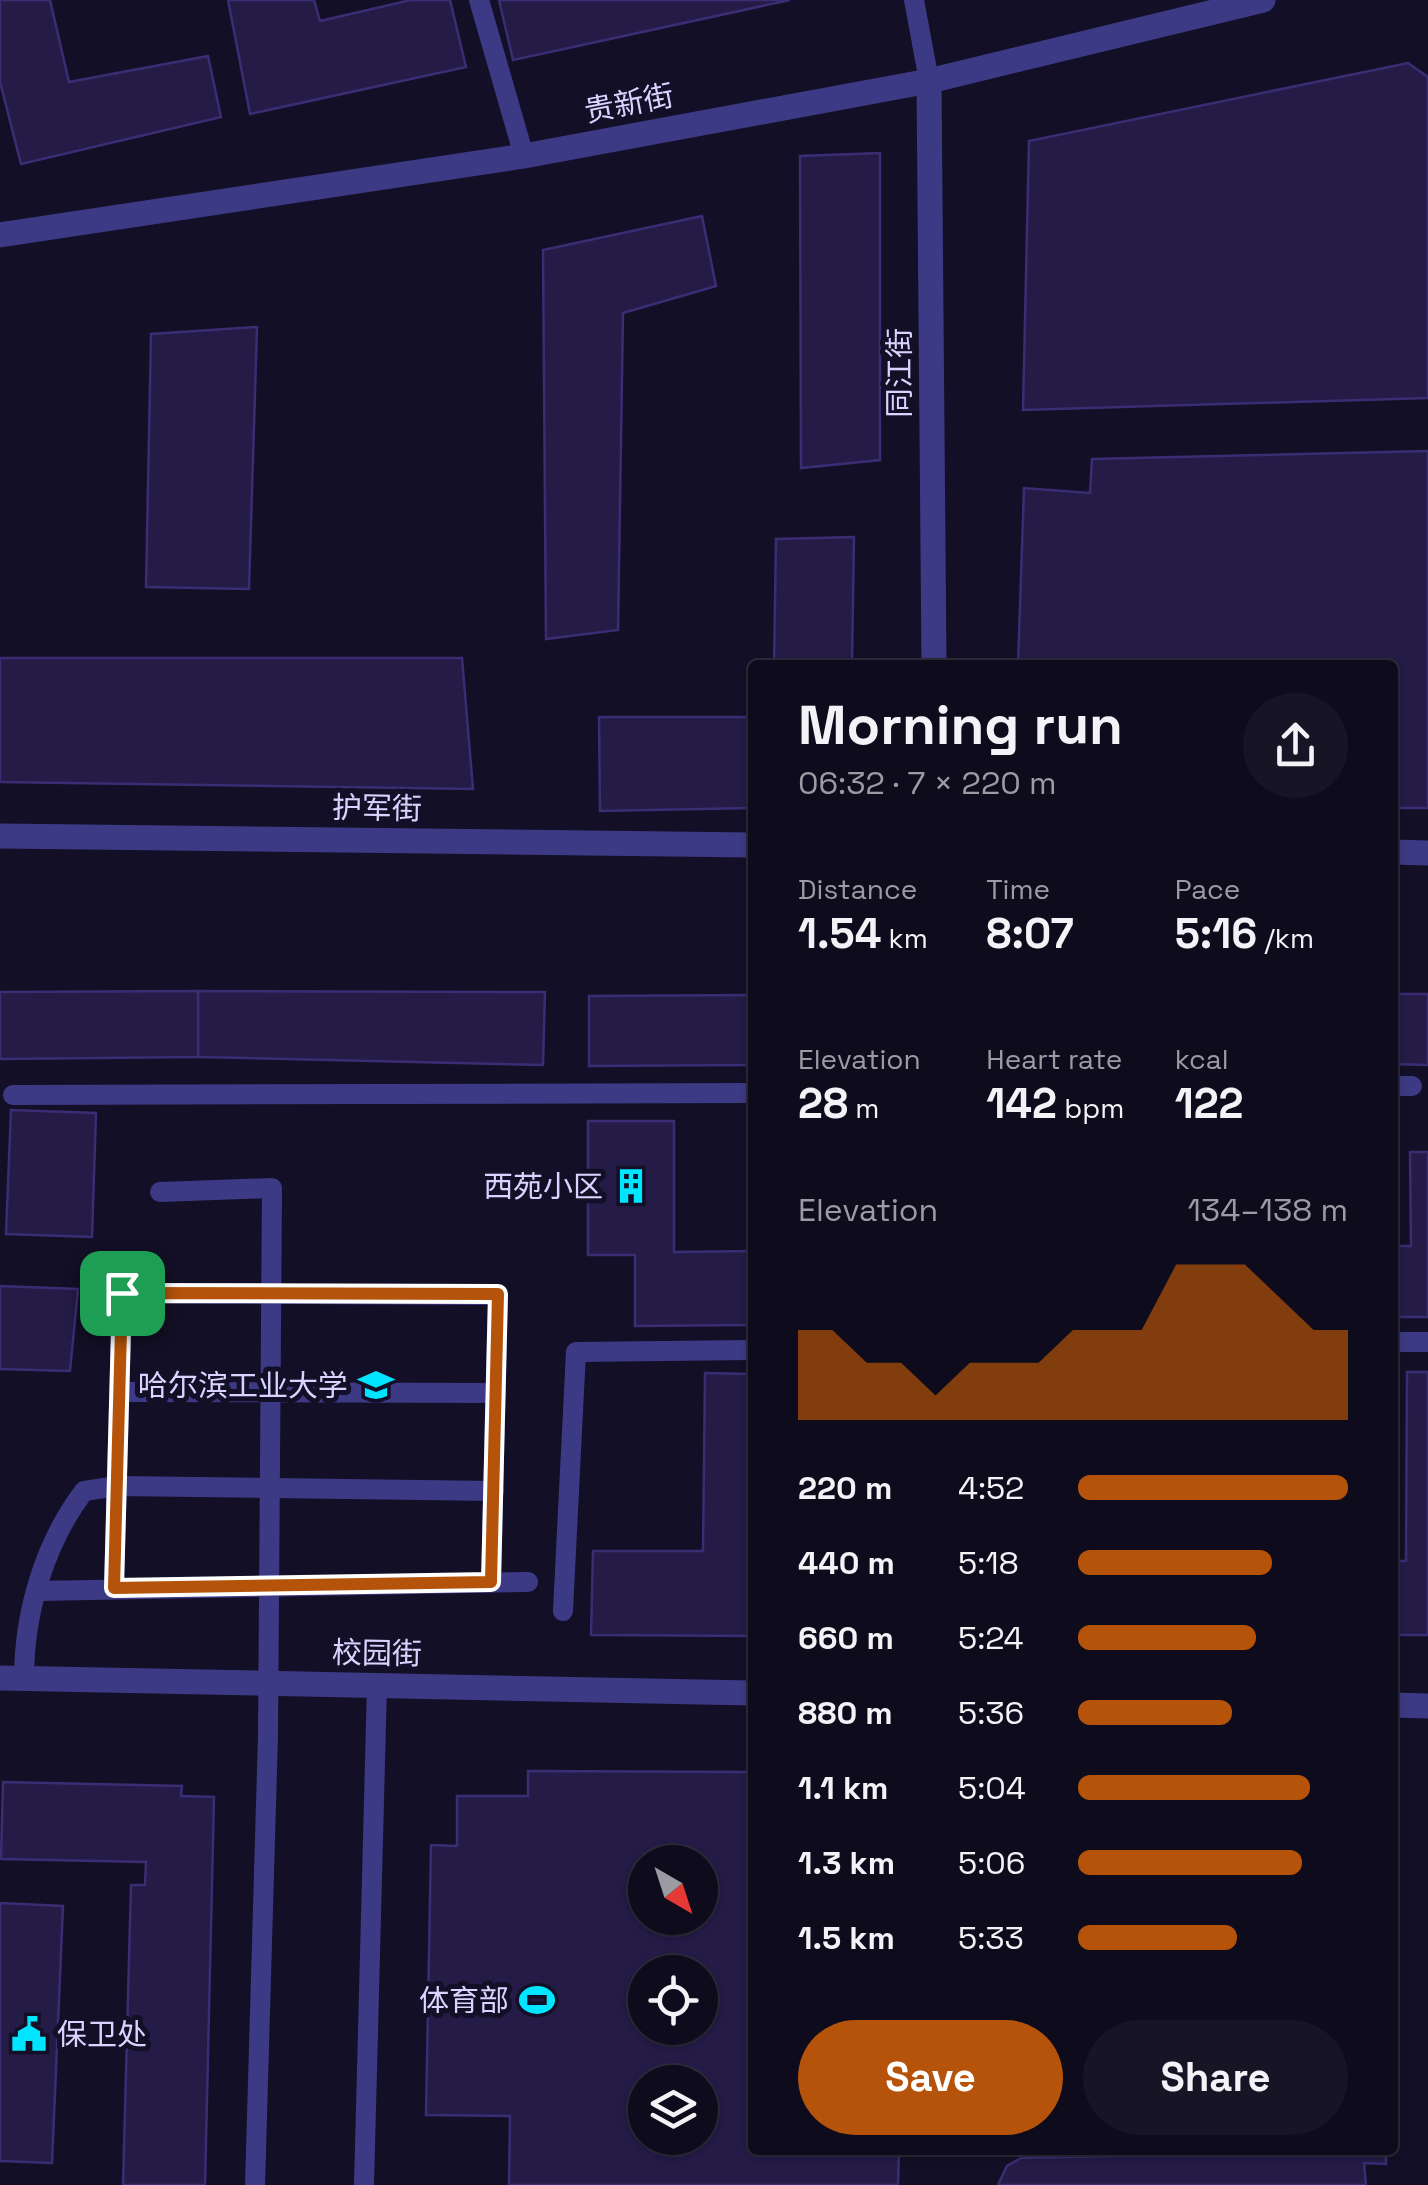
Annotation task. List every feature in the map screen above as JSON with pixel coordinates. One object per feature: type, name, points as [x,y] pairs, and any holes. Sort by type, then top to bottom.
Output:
[{"type":"street","name":"贵新街","points":[[0,236],[524,156],[929,80],[1262,0]]},
{"type":"street","name":"同江街","points":[[929,80],[934,660]]},
{"type":"street","name":"护军街","points":[[0,836],[748,845]]},
{"type":"street","points":[[1398,852],[1428,853]]},
{"type":"street","name":"校园街","points":[[12,1679],[748,1692]]},
{"type":"street","points":[[1398,1705],[1428,1706]]},
{"type":"lane","points":[[479,0],[524,156]]},
{"type":"lane","points":[[914,0],[929,80]]},
{"type":"lane","points":[[13,1096],[748,1093]]},
{"type":"lane","points":[[160,1192],[272,1188],[268,1684],[255,2185]]},
{"type":"lane","points":[[114,1588],[122,1293],[498,1294],[491,1582]]},
{"type":"lane","points":[[1398,1342],[1428,1342]]},
{"type":"lane","points":[[563,1611],[576,1352],[748,1350]]},
{"type":"lane","points":[[120,1392],[496,1392]]},
{"type":"lane","points":[[12,1679],[24,1648],[48,1552],[84,1491],[117,1486],[494,1491]]},
{"type":"lane","points":[[37,1591],[528,1582]]},
{"type":"lane","points":[[364,2185],[377,1685]]},
{"type":"building","points":[[0,0],[50,0],[69,82],[208,56],[221,117],[21,164],[0,82]]},
{"type":"building","points":[[228,0],[314,0],[320,21],[411,0],[450,0],[466,67],[250,114]]},
{"type":"building","points":[[499,0],[790,0],[513,60]]},
{"type":"building","points":[[1408,63],[1428,77],[1428,398],[1023,410],[1029,141]]},
{"type":"building","points":[[880,153],[880,460],[801,468],[800,156]]},
{"type":"building","points":[[702,216],[716,286],[623,313],[618,630],[546,639],[543,250]]},
{"type":"building","points":[[257,327],[249,589],[146,587],[151,334]]},
{"type":"building","points":[[1428,451],[1428,808],[1398,808],[1398,660],[1018,660],[1024,488],[1090,493],[1092,459]]},
{"type":"building","points":[[854,537],[852,660],[774,660],[776,539]]},
{"type":"building","points":[[0,658],[462,658],[473,789],[0,782]]},
{"type":"building","points":[[599,717],[748,717],[748,808],[600,811]]},
{"type":"building","points":[[198,991],[545,992],[543,1065],[198,1057]]},
{"type":"building","points":[[198,991],[198,1057],[0,1059],[0,992]]},
{"type":"building","points":[[1398,994],[1428,994],[1428,1065],[1398,1064]]},
{"type":"building","points":[[748,995],[748,1065],[589,1066],[589,996]]},
{"type":"building","points":[[11,1110],[96,1113],[92,1237],[6,1234]]},
{"type":"building","name":"西苑小区","points":[[588,1121],[674,1121],[674,1252],[748,1251],[748,1325],[635,1326],[635,1255],[588,1255]]},
{"type":"building","points":[[1410,1152],[1428,1152],[1428,1317],[1398,1317],[1398,1246],[1411,1246]]},
{"type":"building","points":[[0,1286],[78,1289],[70,1371],[0,1369]]},
{"type":"building","points":[[1407,1372],[1428,1372],[1428,1635],[1398,1635],[1398,1561],[1406,1561]]},
{"type":"building","points":[[705,1373],[748,1374],[748,1636],[591,1635],[593,1551],[703,1551]]},
{"type":"building","name":"体育部","points":[[528,1771],[748,1772],[748,2155],[899,2155],[898,2185],[509,2185],[510,2116],[426,2115],[431,1845],[457,1846],[457,1796],[528,1796]]},
{"type":"building","points":[[3,1782],[182,1786],[181,1796],[214,1797],[205,2185],[123,2185],[131,1885],[145,1885],[146,1862],[1,1859]]},
{"type":"building","name":"保卫处","points":[[0,1903],[63,1906],[52,2163],[0,2161]]},
{"type":"building","points":[[1386,2155],[1386,2164],[1364,2163],[1366,2185],[998,2185],[1007,2166],[1021,2158]]},
{"type":"place","name":"西苑小区","points":[[631,1186]]},
{"type":"place","name":"哈尔滨工业大学","points":[[376,1385]]},
{"type":"place","name":"体育部","points":[[537,2000]]},
{"type":"place","name":"保卫处","points":[[29,2034]]},
{"type":"route","points":[[122,1293],[498,1294],[491,1582],[114,1588],[122,1293]]}]
